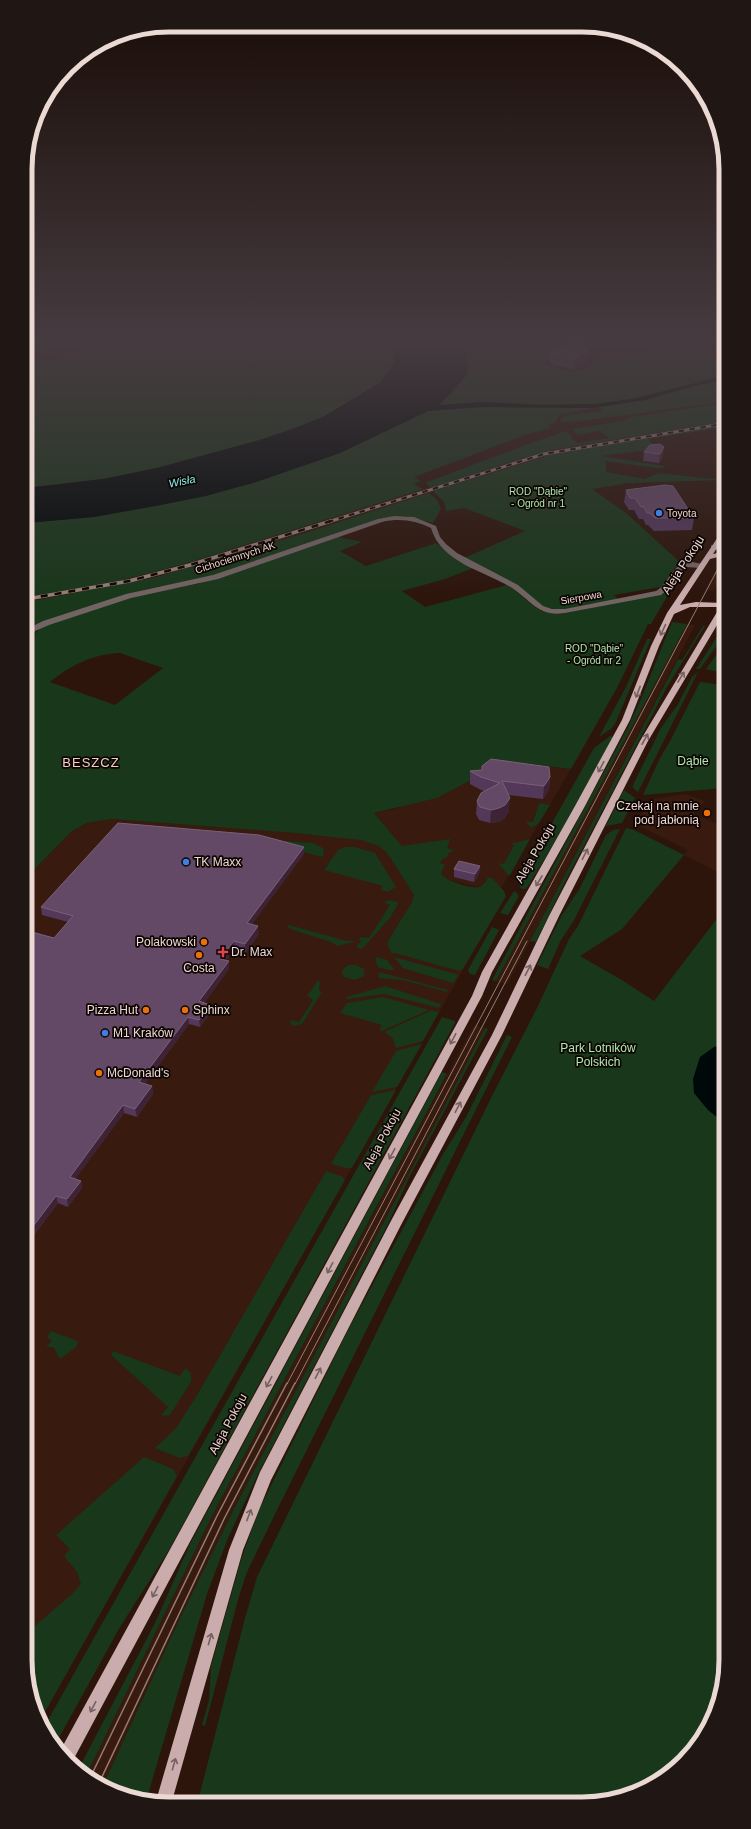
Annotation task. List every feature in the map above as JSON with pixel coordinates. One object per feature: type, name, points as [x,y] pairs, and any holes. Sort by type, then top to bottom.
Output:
[{"type":"main road","name":"Aleja Pokoju","points":[[69,1753],[377,1183],[477,996],[487,972],[580,806],[626,720],[655,646],[671,613],[719,540]]},
{"type":"main road","points":[[707,557],[719,555]]},
{"type":"main road","points":[[686,590],[690,599],[696,604]]},
{"type":"main road","points":[[671,613],[680,607],[696,604],[719,609]]},
{"type":"main road","points":[[165,1797],[236,1550],[265,1477],[392,1230],[496,1035],[554,916],[644,741],[719,615]]},
{"type":"street","name":"Cichociemnych AK","points":[[32,630],[52,621],[134,594],[215,577],[384,519],[410,518],[421,520],[434,527]]},
{"type":"street","name":"Sierpowa","points":[[434,527],[434,534],[448,549],[467,562],[512,586],[540,607],[550,611],[565,611],[661,592],[682,566],[687,564],[701,566]]},
{"type":"street","points":[[714,547],[719,548]]},
{"type":"shaded area","points":[[689,427],[708,427],[543,456],[544,457],[194,567],[121,585],[32,601],[32,596],[119,581],[191,562],[523,458],[562,448]]},
{"type":"shaded area","points":[[719,564],[719,580],[714,591],[706,590]]},
{"type":"shaded area","points":[[687,624],[695,625],[507,984],[496,981]]},
{"type":"shaded area","points":[[497,760],[571,769],[501,888],[491,878],[488,878],[483,885],[477,887],[445,879],[441,875],[440,863],[453,850],[447,848],[402,846],[374,813],[395,809],[473,779]]},
{"type":"shaded area","points":[[685,794],[705,801],[693,814],[719,824],[719,873],[684,855],[688,850],[637,825],[646,805],[652,799]]},
{"type":"shaded area","name":"M1 Kraków","points":[[112,819],[356,837],[391,850],[414,896],[412,905],[393,950],[463,970],[43,1715],[33,1678],[32,1660],[32,872],[72,831],[87,823]]},
{"type":"shaded area","points":[[474,1025],[485,1028],[234,1509],[180,1618],[105,1781],[89,1771],[213,1514]]},
{"type":"green space","points":[[32,427],[297,427],[263,439],[157,468],[103,479],[32,487]]},
{"type":"green space","points":[[394,427],[550,428],[525,435],[414,477],[421,481],[414,484],[423,489],[191,562],[119,581],[32,596],[32,522],[94,517],[253,483],[340,453]]},
{"type":"green space","points":[[583,427],[689,427],[562,448],[523,458],[432,488],[425,483],[563,432],[567,432],[573,437],[571,438],[578,443],[609,438],[600,431],[578,435],[572,429]]},
{"type":"green space","name":"ROD \"Dąbie\" - Ogród nr 1","points":[[708,427],[719,427],[719,432],[715,429],[648,439],[656,449],[601,456],[665,466],[662,468],[657,468],[606,461],[606,472],[645,479],[658,473],[719,480],[628,483],[592,489],[626,513],[681,563],[678,563],[664,584],[660,587],[614,595],[618,599],[571,609],[552,609],[544,607],[464,558],[525,531],[464,508],[446,511],[444,502],[433,491],[544,457],[542,456]]},
{"type":"green space","points":[[429,493],[437,500],[441,509],[433,523],[407,516],[382,518],[214,576],[147,589],[112,599],[32,628],[32,601],[156,577],[308,532]]},
{"type":"green space","name":"ROD \"Dąbie\" - Ogród nr 2","points":[[338,537],[362,542],[340,551],[366,566],[436,543],[473,568],[445,579],[402,591],[425,607],[507,585],[542,611],[561,614],[662,594],[668,589],[685,566],[651,624],[648,624],[617,688],[571,769],[497,760],[473,779],[437,798],[374,813],[402,846],[450,839],[447,848],[453,850],[440,863],[445,865],[441,873],[447,879],[458,884],[479,887],[488,877],[492,878],[504,891],[506,896],[463,969],[459,971],[395,953],[392,954],[388,947],[388,941],[412,902],[414,895],[388,854],[379,846],[361,840],[295,833],[112,819],[87,823],[72,831],[32,872],[32,640],[35,633],[43,626],[139,595],[197,584]],"holes":[[[120,653],[163,668],[115,705],[50,682],[65,671],[82,662],[91,658],[110,654]]]},
{"type":"green space","points":[[672,622],[687,624],[496,981],[492,980],[628,727]]},
{"type":"green space","points":[[703,626],[705,626],[667,687],[562,888],[536,942],[530,941],[678,659],[682,660]]},
{"type":"green space","points":[[719,634],[719,643],[700,669],[696,669]]},
{"type":"green space","points":[[647,639],[651,639],[615,724],[611,729],[599,737],[626,687]]},
{"type":"green space","points":[[719,651],[719,672],[706,669]]},
{"type":"green space","points":[[698,672],[638,792],[633,788],[633,785],[661,728],[678,704],[692,677]]},
{"type":"green space","name":"Dąbie","points":[[700,682],[719,684],[719,788],[643,795],[660,758]]},
{"type":"green space","points":[[610,736],[613,737],[582,795],[526,889],[522,889],[519,882],[594,748]]},
{"type":"green space","points":[[624,790],[635,798],[622,823],[606,826]]},
{"type":"green space","points":[[539,803],[550,805],[539,823],[531,828],[526,822],[533,822]]},
{"type":"green space","name":"Park Lotników Polskich","points":[[626,828],[634,830],[684,855],[622,929],[580,956],[654,1001],[719,914],[719,1669],[709,1712],[691,1743],[679,1757],[658,1774],[634,1787],[600,1796],[199,1797],[257,1577],[491,1098],[538,1006],[569,939],[578,926]]},
{"type":"green space","points":[[620,829],[573,922],[561,940],[548,969],[537,965],[562,915],[580,888],[606,835],[613,830]]},
{"type":"green space","points":[[215,836],[313,843],[323,848],[324,854],[322,857],[260,841]]},
{"type":"green space","points":[[530,839],[510,875],[508,875],[498,863],[504,864],[514,845],[510,844]]},
{"type":"green space","points":[[346,847],[355,847],[375,853],[396,887],[388,892],[381,890],[383,886],[324,870],[338,850]]},
{"type":"green space","points":[[514,891],[518,894],[518,898],[508,915],[500,913]]},
{"type":"green space","points":[[390,900],[398,902],[398,904],[390,918],[362,949],[356,947],[361,941],[359,939],[361,937],[369,938],[390,905],[384,902]]},
{"type":"green space","points":[[289,925],[347,941],[355,941],[337,946],[331,942],[293,930],[287,927]]},
{"type":"green space","points":[[492,927],[499,930],[475,975],[470,974],[468,970]]},
{"type":"green space","points":[[377,957],[387,960],[395,970],[388,970],[378,967],[375,960]]},
{"type":"green space","points":[[394,957],[456,974],[458,976],[453,983],[409,970],[403,968]]},
{"type":"green space","points":[[349,965],[356,965],[364,969],[364,976],[355,980],[344,977],[342,973],[345,967]]},
{"type":"green space","points":[[379,972],[448,990],[447,992],[403,980],[379,978]]},
{"type":"green space","points":[[318,980],[320,981],[319,990],[322,992],[302,1024],[294,1026],[290,1024],[291,1020],[299,1022],[313,1000],[307,996]]},
{"type":"green space","points":[[385,986],[441,1004],[439,1008],[384,994],[348,999],[346,997]]},
{"type":"green space","points":[[383,997],[429,1010],[382,1031],[379,1030],[382,1025],[340,1013],[347,1003]]},
{"type":"green space","points":[[432,1010],[439,1012],[423,1041],[396,1048],[392,1037],[384,1032]]},
{"type":"green space","points":[[442,1017],[455,1021],[169,1550],[120,1627],[58,1740],[47,1722]]},
{"type":"green space","points":[[485,1028],[488,1029],[410,1176],[386,1228],[259,1472],[228,1538],[207,1594],[148,1795],[125,1790],[105,1781],[180,1618],[234,1509]]},
{"type":"green space","points":[[507,1035],[512,1037],[247,1572],[239,1596],[205,1726],[202,1725],[209,1700],[211,1666],[241,1560],[259,1510],[346,1334],[442,1156],[466,1117]]},
{"type":"green space","points":[[422,1044],[397,1087],[372,1092],[396,1051]]},
{"type":"green space","points":[[442,1072],[447,1074],[213,1514],[89,1771],[81,1764],[155,1623],[190,1544]]},
{"type":"green space","points":[[396,1090],[352,1168],[331,1164],[371,1095]]},
{"type":"green space","points":[[326,1171],[341,1176],[345,1180],[188,1456],[179,1458],[155,1448],[176,1428],[196,1397]]},
{"type":"green space","points":[[51,1331],[78,1341],[76,1347],[60,1359],[54,1348],[46,1346],[52,1341],[47,1337]]},
{"type":"green space","points":[[113,1351],[180,1376],[185,1368],[190,1372],[191,1382],[170,1415],[161,1415],[168,1407],[111,1355]]},
{"type":"green space","points":[[144,1457],[173,1469],[177,1476],[43,1715],[33,1678],[32,1628],[72,1594],[81,1584],[77,1572],[64,1556],[70,1549],[56,1535]]},
{"type":"water","name":"Wisła","points":[[394,427],[340,453],[253,483],[206,496],[94,517],[32,522],[32,487],[103,479],[157,468],[263,439],[295,428]]},
{"type":"water","points":[[719,1046],[719,1119],[708,1110],[694,1093],[693,1079],[700,1057],[714,1047]]},
{"type":"building","points":[[660,444],[664,447],[660,454],[644,452],[650,445]]},
{"type":"building","points":[[665,485],[673,486],[694,518],[655,518],[650,513],[647,513],[644,507],[641,507],[635,498],[630,498],[626,490]]},
{"type":"building","points":[[491,759],[549,767],[550,777],[544,786],[502,781],[510,798],[505,805],[491,810],[480,807],[477,801],[481,793],[500,783],[481,777],[470,771],[482,770],[482,766]]},
{"type":"building","name":"M1 Kraków","points":[[118,823],[259,835],[304,847],[247,923],[258,926],[245,944],[234,941],[220,959],[229,961],[199,1001],[210,1005],[199,1020],[188,1017],[139,1082],[152,1086],[135,1109],[123,1105],[70,1177],[81,1181],[67,1199],[56,1196],[32,1228],[32,932],[54,938],[73,916],[41,907]]},
{"type":"building","points":[[459,861],[480,866],[475,874],[454,869]]},
{"type":"tram line","points":[[287,1384],[719,567]]},
{"type":"tram line","points":[[295,1384],[527,941]]},
{"type":"tram line","points":[[92,1773],[217,1516],[287,1383]]},
{"type":"tram line","points":[[101,1779],[224,1519],[295,1383]]},
{"type":"railway","points":[[328,522],[544,454],[702,427]]},
{"type":"railway","points":[[32,598],[129,581],[190,565],[331,521]]},
{"type":"place","name":"Toyota","points":[[659,513]]},
{"type":"place","name":"Czekaj na mnie pod jabłonią","points":[[707,813]]},
{"type":"place","name":"TK Maxx","points":[[186,862]]},
{"type":"place","name":"Polakowski","points":[[204,942]]},
{"type":"place","name":"Dr. Max","points":[[223,952]]},
{"type":"place","name":"Costa","points":[[199,955]]},
{"type":"place","name":"Pizza Hut","points":[[146,1010]]},
{"type":"place","name":"Sphinx","points":[[185,1010]]},
{"type":"place","name":"M1 Kraków","points":[[105,1033]]},
{"type":"place","name":"McDonald's","points":[[99,1073]]},
{"type":"district","name":"BESZCZ","points":[[91,762]]}]
